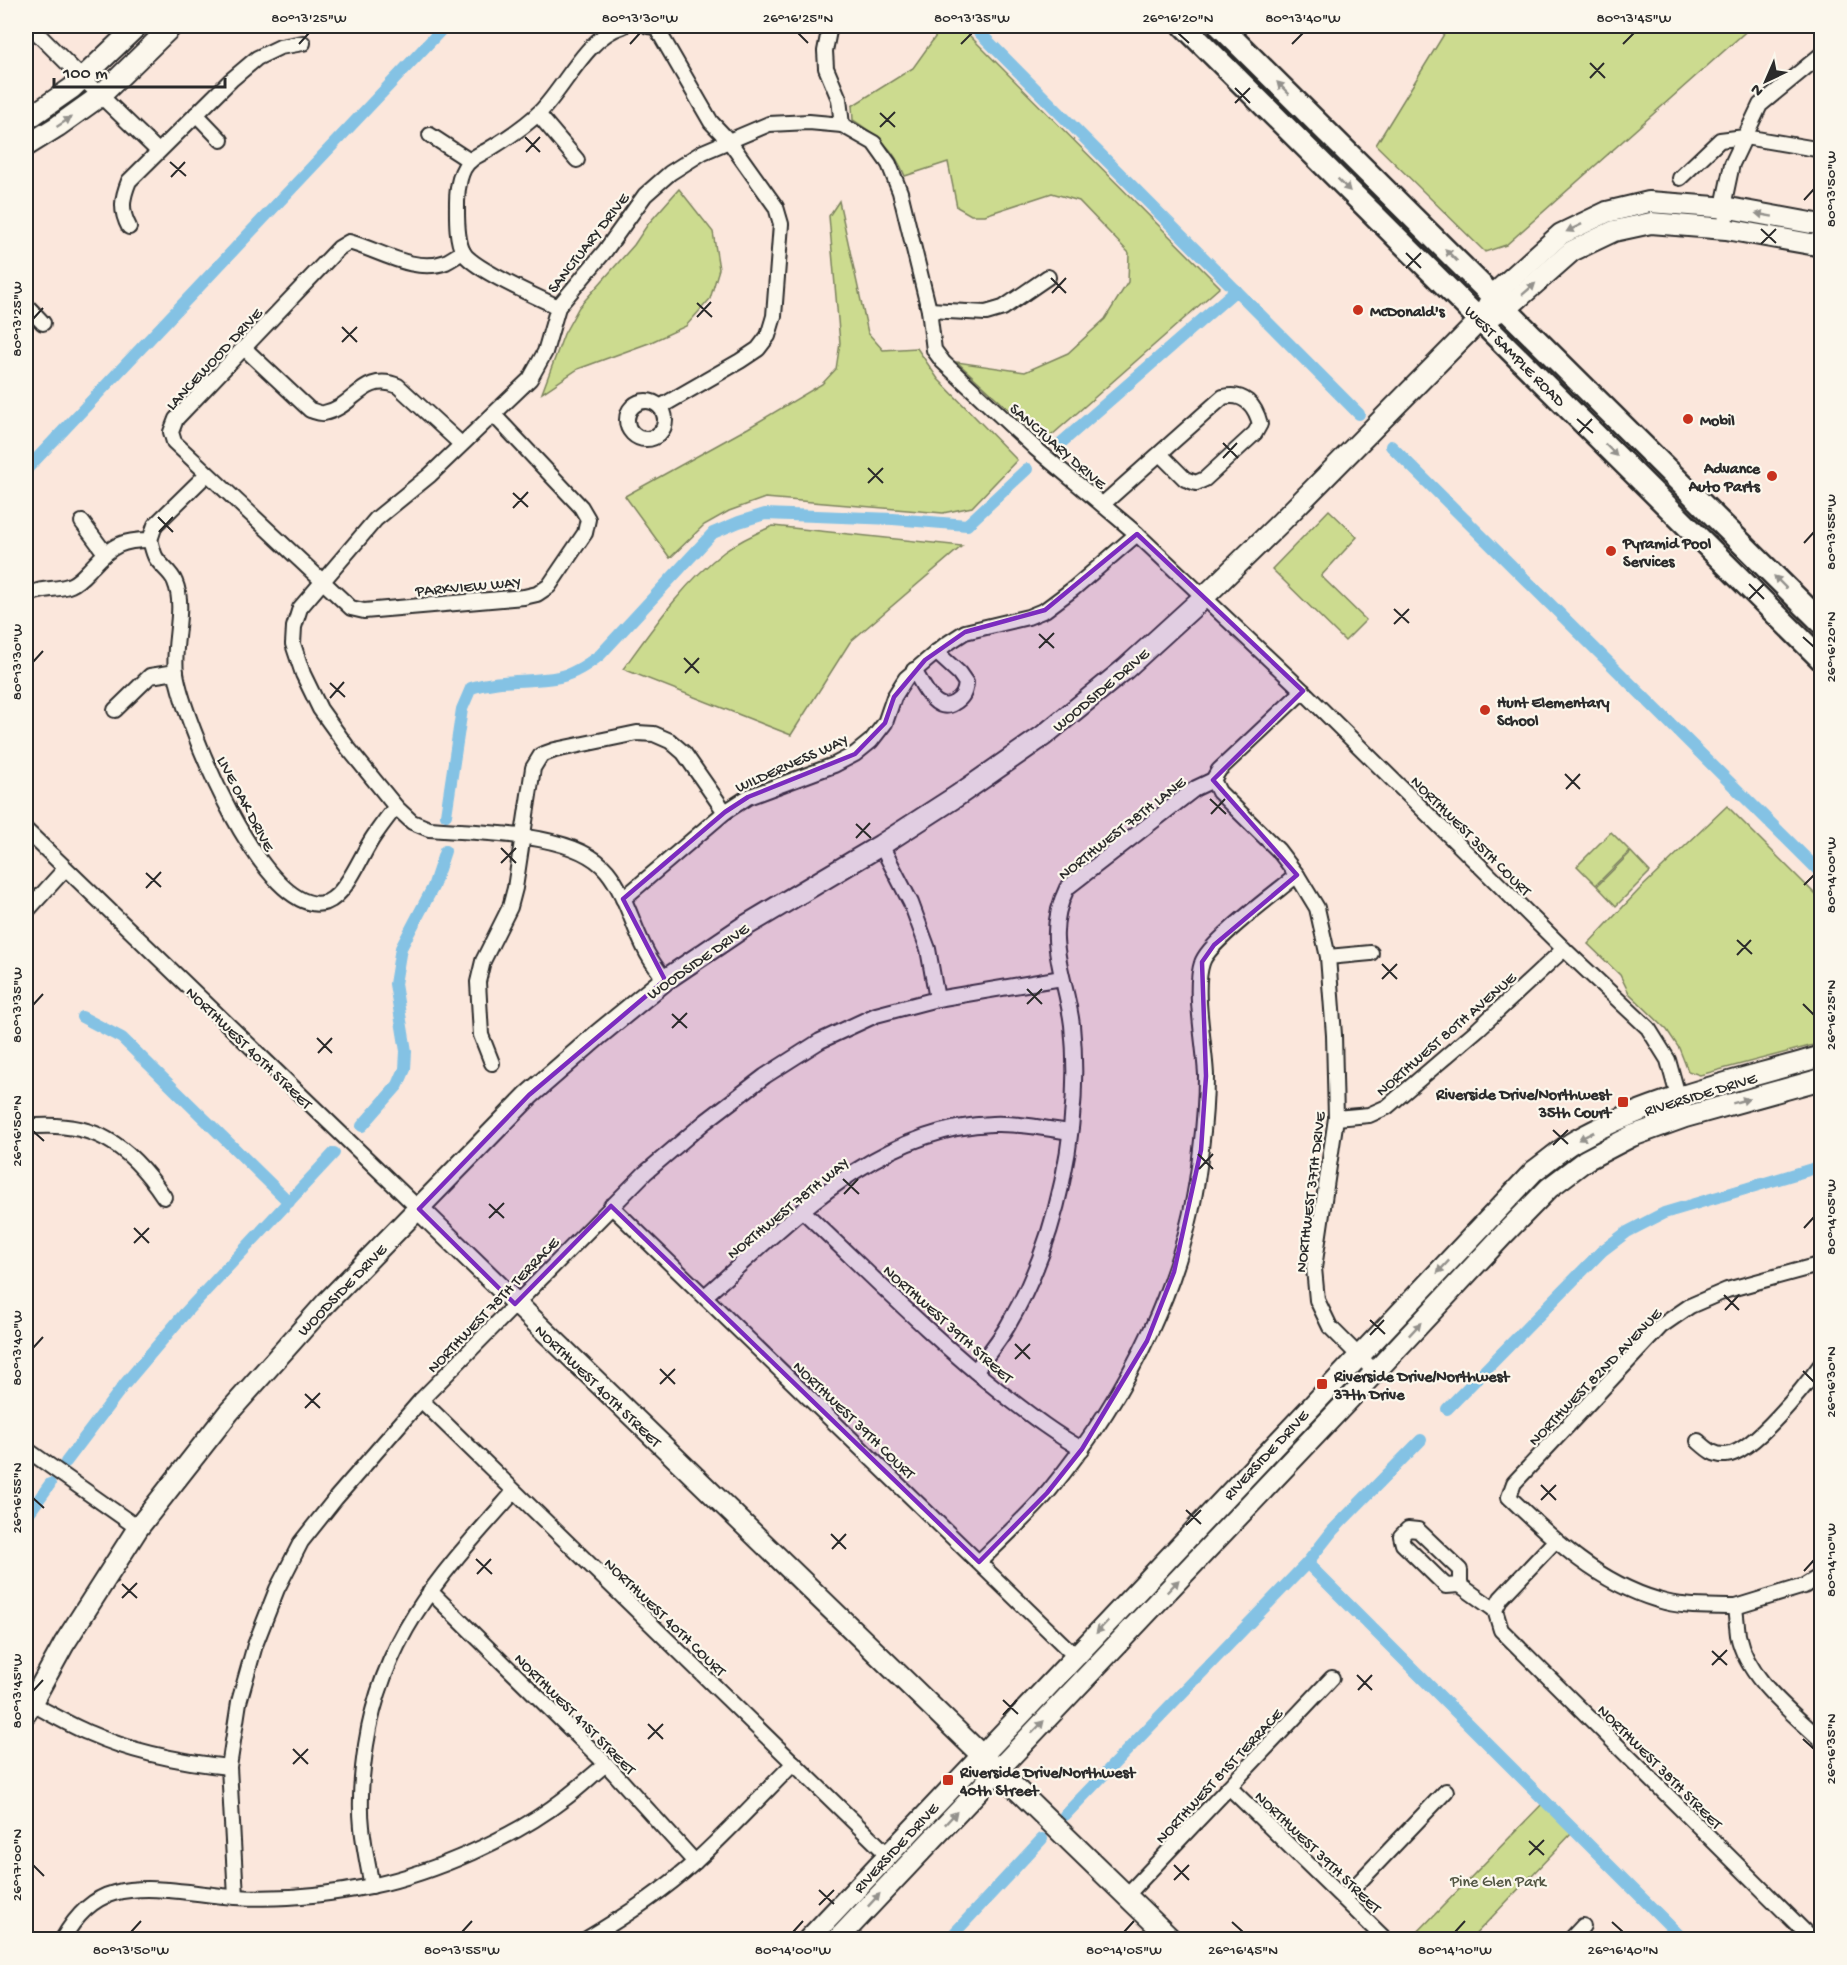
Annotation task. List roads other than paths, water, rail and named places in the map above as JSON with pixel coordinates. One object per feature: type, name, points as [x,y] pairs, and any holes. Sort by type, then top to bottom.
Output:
[{"type":"main road","name":"WEST SAMPLE ROAD","points":[[1184,26],[1821,660]]},
{"type":"main road","name":"WEST SAMPLE ROAD","points":[[1221,26],[1821,623]]},
{"type":"main road","points":[[1274,115],[1298,119],[1333,153],[1349,154]]},
{"type":"main road","points":[[1752,591],[1774,598],[1821,643]]},
{"type":"street","points":[[30,26],[158,151]]},
{"type":"street","points":[[26,120],[46,108],[83,79],[137,26]]},
{"type":"street","points":[[26,146],[100,96],[172,26]]},
{"type":"street","points":[[558,307],[477,266],[463,252],[457,223],[457,197],[462,172],[470,161],[512,135],[538,114],[595,42],[612,29],[623,26]]},
{"type":"street","points":[[654,26],[711,122],[729,141],[776,207],[781,224],[774,316],[768,336],[758,349],[740,361],[660,407]]},
{"type":"street","points":[[830,26],[825,51],[826,68],[839,99],[842,125]]},
{"type":"street","points":[[129,227],[123,215],[122,198],[129,181],[231,80],[257,58],[280,47],[303,43]]},
{"type":"street","points":[[1726,229],[1725,197],[1732,164],[1760,105],[1821,54]]},
{"type":"street","points":[[196,114],[221,140]]},
{"type":"street","points":[[538,114],[577,160]]},
{"type":"street","name":"SANCTUARY DRIVE","points":[[664,980],[645,950],[623,899],[607,871],[591,856],[544,839],[429,830],[412,822],[396,807],[320,709],[303,674],[293,644],[294,627],[300,608],[376,519],[430,475],[530,379],[545,352],[558,307],[605,251],[645,195],[670,173],[703,152],[769,124],[809,122],[842,125],[874,143],[889,164],[900,192],[929,310],[934,350],[943,362],[1035,448],[1103,504],[1204,597]]},
{"type":"street","points":[[430,135],[470,161]]},
{"type":"street","points":[[1680,178],[1720,140],[1745,137],[1821,150]]},
{"type":"street","points":[[1500,302],[1561,234],[1607,212],[1649,202],[1726,208],[1821,225]]},
{"type":"street","points":[[1500,302],[1572,251],[1614,231],[1651,223],[1726,229],[1821,246]]},
{"type":"street","name":"LANCEWOOD DRIVE","points":[[322,582],[174,442],[171,432],[176,419],[339,248],[349,242],[407,262],[426,265],[444,262],[463,252]]},
{"type":"street","points":[[929,310],[986,313],[1003,308],[1048,277]]},
{"type":"street","name":"WOODSIDE DRIVE","points":[[28,1708],[64,1644],[138,1528],[229,1412],[326,1303],[534,1091],[664,980],[745,926],[881,845],[1043,736],[1125,669],[1204,597],[1500,302]]},
{"type":"street","points":[[26,305],[43,323]]},
{"type":"street","points":[[244,348],[310,410],[323,413],[374,383],[387,381],[398,386],[461,444]]},
{"type":"street","points":[[1103,504],[1160,453],[1223,398],[1235,395],[1244,398],[1257,412],[1260,424],[1255,433],[1205,480],[1196,483],[1185,479],[1160,453]]},
{"type":"street","name":"PARKVIEW WAY","points":[[322,582],[351,608],[364,611],[524,597],[537,594],[549,586],[585,533],[588,519],[581,507],[494,416]]},
{"type":"street","points":[[26,596],[31,592],[70,585],[82,578],[117,544],[150,540],[154,525],[207,474]]},
{"type":"street","points":[[82,522],[105,554]]},
{"type":"street","name":"WILDERNESS WAY","points":[[623,899],[725,812],[748,797],[834,765],[855,754],[871,741],[885,723],[894,697],[906,678],[936,652],[965,632],[1028,617],[1045,610],[1137,534]]},
{"type":"street","name":"LIVE OAK DRIVE","points":[[150,540],[154,556],[175,581],[179,600],[175,648],[176,672],[184,707],[200,750],[228,807],[259,861],[280,885],[296,898],[311,903],[327,902],[339,893],[373,837],[396,807]]},
{"type":"street","name":"NORTHWEST 35TH COURT","points":[[1204,597],[1303,691],[1564,949],[1648,1028],[1668,1060],[1685,1117]]},
{"type":"street","points":[[914,670],[931,697],[940,705],[950,706],[959,700],[964,693],[966,683],[959,673],[936,652]]},
{"type":"street","points":[[116,710],[150,676],[176,672]]},
{"type":"street","name":"NORTHWEST 78TH LANE","points":[[975,1371],[1007,1327],[1029,1281],[1048,1234],[1065,1174],[1075,1081],[1072,1023],[1062,978],[1055,928],[1058,906],[1067,888],[1196,788],[1213,780],[1219,770],[1303,691]]},
{"type":"street","points":[[492,1063],[481,1035],[478,982],[483,961],[510,907],[524,837],[532,768],[541,755],[637,733],[654,734],[670,741],[684,753],[725,812]]},
{"type":"street","name":"NORTHWEST 37TH DRIVE","points":[[1213,780],[1219,792],[1278,850],[1298,875],[1317,908],[1328,957],[1334,1035],[1336,1118],[1314,1268],[1317,1300],[1330,1327],[1375,1372]]},
{"type":"street","name":"NORTHWEST 40TH STREET","points":[[26,830],[1172,1940]]},
{"type":"street","points":[[881,845],[911,903],[928,949],[938,999]]},
{"type":"street","points":[[26,912],[65,869]]},
{"type":"street","points":[[979,1562],[1047,1493],[1082,1449],[1119,1394],[1147,1341],[1174,1272],[1192,1204],[1201,1150],[1206,1076],[1199,981],[1202,962],[1214,945],[1298,875]]},
{"type":"street","name":"NORTHWEST 80TH AVENUE","points":[[1336,1118],[1369,1115],[1387,1107],[1478,1029],[1564,949]]},
{"type":"street","points":[[1328,957],[1371,953]]},
{"type":"street","name":"NORTHWEST 78TH TERRACE","points":[[236,1898],[230,1767],[239,1702],[255,1645],[277,1589],[302,1542],[336,1498],[421,1401],[611,1206],[706,1121],[774,1070],[820,1041],[876,1015],[938,999],[1062,978]]},
{"type":"street","name":"RIVERSIDE DRIVE","points":[[808,1940],[1534,1171],[1574,1142],[1623,1117],[1678,1097],[1821,1056]]},
{"type":"street","name":"RIVERSIDE DRIVE","points":[[837,1940],[1549,1188],[1586,1160],[1632,1136],[1685,1117],[1821,1079]]},
{"type":"street","name":"NORTHWEST 78TH WAY","points":[[705,1296],[803,1211],[841,1181],[887,1152],[926,1136],[992,1124],[1069,1131]]},
{"type":"street","points":[[26,1127],[45,1125],[68,1127],[88,1131],[105,1138],[137,1161],[164,1197]]},
{"type":"street","name":"NORTHWEST 39TH COURT","points":[[611,1206],[1075,1656]]},
{"type":"street","name":"NORTHWEST 39TH STREET","points":[[803,1211],[933,1335],[975,1371],[1054,1434],[1082,1449]]},
{"type":"street","name":"NORTHWEST 82ND AVENUE","points":[[1555,1541],[1509,1497],[1514,1483],[1661,1326],[1690,1306],[1727,1290],[1821,1264]]},
{"type":"street","points":[[1698,1441],[1712,1454],[1727,1455],[1740,1451],[1752,1443],[1805,1387],[1821,1363]]},
{"type":"street","name":"NORTHWEST 40TH COURT","points":[[421,1401],[888,1855]]},
{"type":"street","points":[[26,1449],[138,1528]]},
{"type":"street","points":[[372,1886],[362,1826],[362,1770],[370,1713],[386,1668],[406,1626],[446,1569],[514,1492]]},
{"type":"street","name":"NORTHWEST 38TH STREET","points":[[1460,1585],[1460,1570],[1418,1530],[1408,1529],[1401,1536],[1403,1544],[1446,1586],[1460,1585],[1495,1610],[1502,1630],[1813,1940]]},
{"type":"street","points":[[1495,1610],[1501,1598],[1555,1541],[1592,1570],[1627,1589],[1659,1601],[1678,1604],[1735,1607],[1804,1586],[1821,1575]]},
{"type":"street","name":"NORTHWEST 41ST STREET","points":[[430,1591],[606,1764],[694,1862]]},
{"type":"street","points":[[1735,1607],[1738,1637],[1749,1662],[1764,1684],[1821,1741]]},
{"type":"street","name":"NORTHWEST 81ST TERRACE","points":[[1127,1895],[1332,1678]]},
{"type":"street","points":[[28,1708],[139,1752],[185,1762],[230,1767]]},
{"type":"street","points":[[585,1940],[654,1895],[694,1862],[794,1763]]},
{"type":"street","points":[[62,1940],[72,1922],[90,1905],[113,1893],[139,1888],[236,1898],[280,1898],[326,1894],[372,1886],[446,1863],[505,1836],[563,1800],[606,1764]]},
{"type":"street","name":"NORTHWEST 39TH STREET","points":[[1229,1787],[1386,1940]]},
{"type":"street","points":[[1344,1898],[1446,1791]]},
{"type":"street","points":[[1570,1940],[1583,1926]]},
{"type":"waterway","points":[[26,470],[445,26]]},
{"type":"waterway","points":[[973,26],[1359,414]]},
{"type":"waterway","points":[[1061,443],[1236,290]]},
{"type":"waterway","points":[[1391,446],[1822,874]]},
{"type":"waterway","points":[[446,815],[462,709],[471,688],[494,683],[559,677],[585,666],[600,655],[713,533],[765,514],[893,519],[967,525],[1027,469]]},
{"type":"waterway","points":[[362,1126],[398,1085],[405,1069],[406,1051],[395,984],[401,948],[433,887],[445,851]]},
{"type":"waterway","points":[[82,1017],[122,1038],[289,1202]]},
{"type":"waterway","points":[[66,1462],[124,1385],[185,1313],[334,1153]]},
{"type":"waterway","points":[[1447,1409],[1602,1251],[1627,1232],[1664,1213],[1822,1166]]},
{"type":"waterway","points":[[1065,1815],[1307,1563],[1333,1530],[1421,1440]]},
{"type":"waterway","points":[[26,1517],[50,1484]]},
{"type":"waterway","points":[[1307,1563],[1684,1940]]},
{"type":"waterway","points":[[948,1940],[1042,1839]]},
{"type":"place","name":"McDonald's","points":[[1358,310]]},
{"type":"place","name":"Mobil","points":[[1688,419]]},
{"type":"place","name":"Advance Auto Parts","points":[[1772,476]]},
{"type":"place","name":"Pyramid Pool Services","points":[[1611,551]]},
{"type":"place","name":"Hunt Elementary School","points":[[1485,710]]},
{"type":"place","name":"Riverside Drive/Northwest 35th Court","points":[[1623,1102]]},
{"type":"place","name":"Riverside Drive/Northwest 37th Drive","points":[[1322,1384]]},
{"type":"place","name":"Riverside Drive/Northwest 40th Street","points":[[948,1780]]},
{"type":"park label","name":"Pine Glen Park","points":[[1498,1880]]}]
